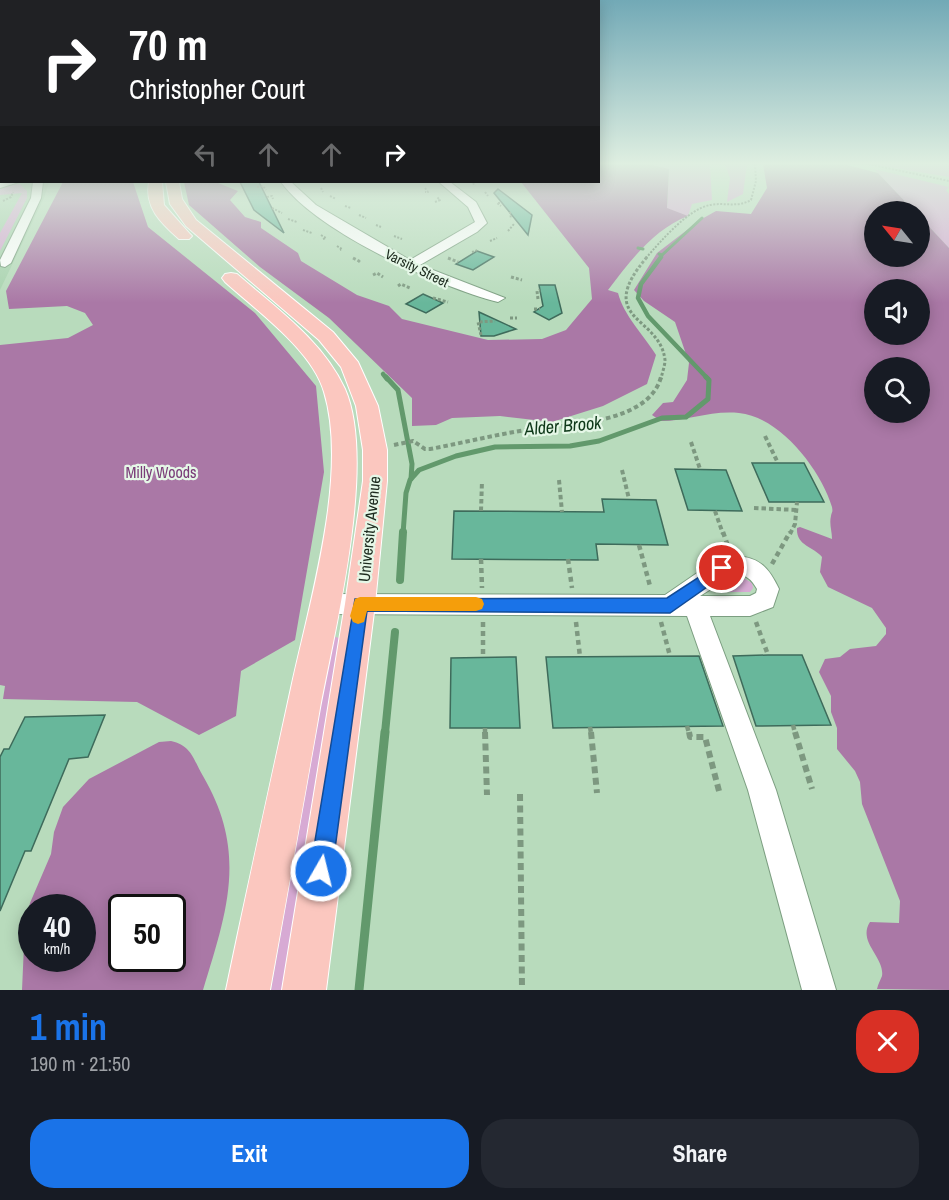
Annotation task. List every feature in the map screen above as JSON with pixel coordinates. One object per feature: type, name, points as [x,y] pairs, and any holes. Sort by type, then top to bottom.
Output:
[{"type":"main road","name":"University Avenue","points":[[159,210],[295,335],[320,363],[336,391],[344,425],[345,472],[324,603],[248,990]]},
{"type":"main road","name":"University Avenue","points":[[180,210],[191,223],[326,336],[351,366],[367,406],[375,450],[375,481],[360,604],[304,990]]},
{"type":"street","points":[[5,263],[30,210]]},
{"type":"street","name":"Varsity Street","points":[[317,210],[408,266],[460,288],[498,298]]},
{"type":"street","points":[[408,266],[473,230],[481,223],[479,213],[476,210]]},
{"type":"street","points":[[324,603],[750,606],[761,604],[768,596],[768,589],[761,576],[751,568],[734,564],[722,568],[682,605]]},
{"type":"street","points":[[682,605],[762,790],[819,990]]},
{"type":"path","points":[[276,210],[282,213]]},
{"type":"path","points":[[375,450],[413,441],[425,449],[430,449],[526,430],[577,425],[613,417],[640,404],[656,386],[664,362],[657,341],[627,303],[626,287],[661,240],[698,210]]},
{"type":"path","points":[[510,212],[512,219]]},
{"type":"path","points":[[359,215],[366,218]]},
{"type":"path","points":[[288,219],[297,222]]},
{"type":"path","points":[[508,231],[514,224]]},
{"type":"path","points":[[376,225],[381,227]]},
{"type":"path","points":[[303,230],[312,233]]},
{"type":"path","points":[[321,235],[326,238],[324,239]]},
{"type":"path","points":[[394,236],[402,239]]},
{"type":"path","points":[[490,241],[497,238]]},
{"type":"path","points":[[337,246],[342,249],[340,250]]},
{"type":"path","points":[[472,252],[478,250]]},
{"type":"path","points":[[353,258],[359,261],[356,262]]},
{"type":"path","points":[[373,275],[377,273],[383,277]]},
{"type":"path","points":[[511,277],[522,280]]},
{"type":"path","points":[[398,286],[401,284],[410,288]]},
{"type":"path","points":[[538,299],[537,291],[540,290]]},
{"type":"path","points":[[433,298],[448,302]]},
{"type":"path","points":[[534,309],[540,309]]},
{"type":"path","points":[[510,318],[517,318]]},
{"type":"path","points":[[481,334],[478,321],[495,321]]},
{"type":"path","points":[[765,436],[778,463]]},
{"type":"path","points":[[691,442],[700,469]]},
{"type":"path","points":[[622,470],[629,500]]},
{"type":"path","points":[[559,480],[562,512]]},
{"type":"path","points":[[481,512],[482,481]]},
{"type":"path","points":[[761,576],[774,563],[795,524],[797,502]]},
{"type":"path","points":[[753,508],[797,510]]},
{"type":"path","points":[[715,511],[734,564]]},
{"type":"path","points":[[750,606],[768,655]]},
{"type":"path","points":[[793,725],[812,789]]},
{"type":"path","points":[[687,726],[690,737],[705,737],[719,790]]},
{"type":"path","points":[[590,727],[597,793]]},
{"type":"path","points":[[485,728],[488,795]]},
{"type":"path","points":[[519,794],[522,988]]},
{"type":"shaded area","points":[[0,210],[38,210],[0,290]]},
{"type":"shaded area","points":[[13,210],[21,210],[0,251],[0,233]]},
{"type":"shaded area","points":[[671,210],[690,210],[688,216]]},
{"type":"shaded area","points":[[930,210],[949,210],[949,248],[930,228]]},
{"type":"shaded area","points":[[740,576],[752,583],[753,588],[750,592],[718,592],[718,588]]},
{"type":"shaded area","points":[[335,637],[340,638],[286,990],[271,990],[331,641]]},
{"type":"green space","name":"Milly Woods","points":[[48,210],[142,210],[148,227],[255,313],[316,386],[324,472],[295,640],[241,671],[236,716],[199,735],[137,702],[3,699],[5,686],[0,685],[0,345],[68,338],[93,325],[85,313],[67,306],[9,309],[6,291]]},
{"type":"green space","points":[[195,210],[239,210],[245,217],[261,222],[261,228],[298,253],[301,261],[357,295],[389,306],[402,319],[488,340],[542,339],[566,330],[592,299],[589,268],[543,210],[673,210],[688,216],[654,237],[634,257],[608,290],[618,293],[629,317],[656,355],[647,384],[603,406],[552,422],[500,416],[452,418],[436,425],[412,426],[412,398],[329,318],[260,267]]},
{"type":"green space","points":[[753,210],[864,210],[864,267],[930,267],[930,228],[949,248],[949,990],[877,989],[882,969],[869,943],[867,929],[870,922],[899,923],[900,901],[862,804],[860,782],[855,771],[837,749],[837,728],[831,712],[831,696],[819,672],[825,659],[840,657],[850,649],[876,646],[886,634],[886,628],[872,608],[828,587],[820,572],[822,557],[799,539],[797,528],[800,527],[832,539],[830,522],[832,509],[819,477],[809,462],[784,435],[754,417],[729,412],[661,421],[652,415],[663,403],[673,402],[687,380],[689,363],[675,322],[644,301],[634,290],[657,253],[700,220],[716,211],[751,214]]},
{"type":"green space","points":[[171,741],[188,750],[203,776],[217,804],[225,831],[229,857],[229,882],[219,934],[203,990],[22,990],[23,972],[96,972],[96,894],[34,894],[51,854],[54,832],[63,807],[89,779],[159,742]]},
{"type":"building","points":[[254,210],[273,210],[284,233]]},
{"type":"building","points":[[508,210],[526,210],[532,215],[528,235]]},
{"type":"building","points":[[477,251],[494,257],[473,270],[456,264]]},
{"type":"building","points":[[539,285],[555,285],[562,313],[549,320],[534,312],[543,306]]},
{"type":"building","points":[[423,294],[443,303],[426,313],[406,304]]},
{"type":"building","points":[[479,312],[516,329],[494,336],[481,336]]},
{"type":"building","points":[[752,463],[804,463],[824,502],[769,502]]},
{"type":"building","points":[[675,469],[726,470],[742,511],[688,510]]},
{"type":"building","points":[[602,499],[656,500],[668,545],[596,544],[598,560],[452,559],[454,511],[604,512]]},
{"type":"building","points":[[802,655],[831,725],[756,726],[733,656]]},
{"type":"building","points":[[699,656],[723,726],[553,728],[546,657]]},
{"type":"building","points":[[516,657],[520,728],[450,728],[451,658]]},
{"type":"building","points":[[105,715],[88,757],[69,759],[31,851],[25,851],[0,911],[0,757],[4,749],[9,749],[25,717]]},
{"type":"waterway","points":[[662,255],[702,218]]},
{"type":"waterway","name":"Alder Brook","points":[[638,248],[643,249]]},
{"type":"waterway","name":"Alder Brook","points":[[661,257],[641,284],[638,298],[648,316],[708,379]]},
{"type":"waterway","points":[[383,374],[387,379]]},
{"type":"waterway","points":[[386,377],[398,390],[412,464],[411,479]]},
{"type":"waterway","name":"Alder Brook","points":[[411,479],[419,470],[456,456],[495,447],[570,446],[599,441],[662,418],[686,417],[708,399],[708,379]]},
{"type":"waterway","name":"Alder Brook","points":[[403,534],[406,493],[411,479]]},
{"type":"waterway","name":"Alder Brook","points":[[400,580],[403,532]]},
{"type":"waterway","name":"Alder Brook","points":[[385,733],[395,632]]},
{"type":"waterway","name":"Alder Brook","points":[[359,990],[385,732]]},
{"type":"slow traffic","points":[[358,616],[360,604],[476,604]]},
{"type":"route","points":[[321,871],[360,604],[670,605],[722,568]]}]
